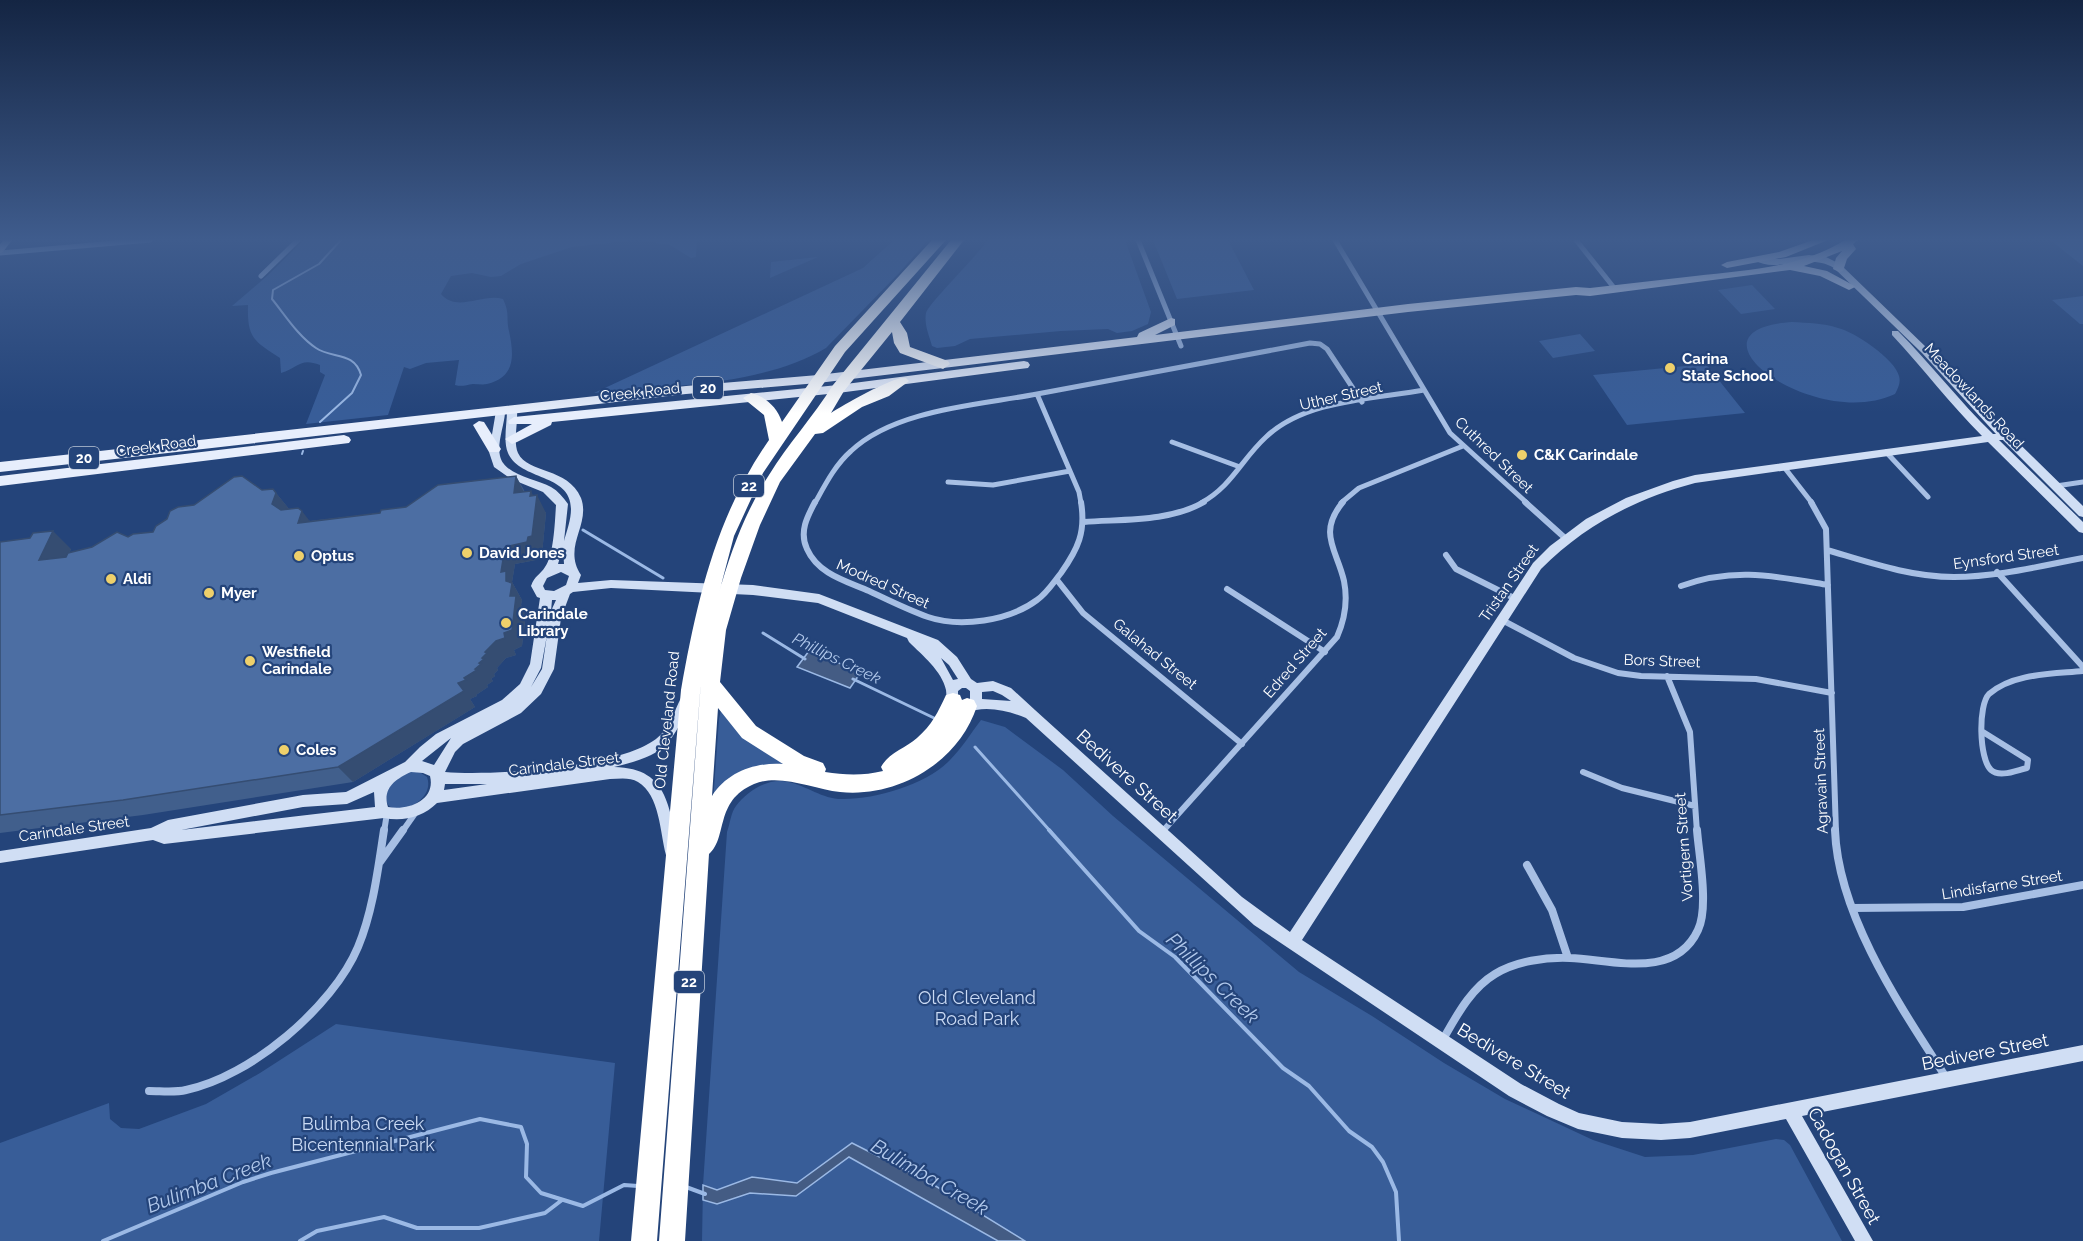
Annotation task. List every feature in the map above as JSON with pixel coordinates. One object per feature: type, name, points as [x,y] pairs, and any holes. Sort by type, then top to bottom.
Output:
[{"type":"highway","name":"Old Cleveland Road","points":[[672,1241],[681,1090],[690,690],[703,618],[726,537],[756,471],[840,349],[886,298]]},
{"type":"highway","name":"Old Cleveland Road","points":[[644,1241],[656,1095],[717,630],[740,554],[773,482],[848,375],[911,298]]},
{"type":"highway","points":[[892,321],[900,333],[901,343],[905,350],[943,364]]},
{"type":"highway","points":[[808,434],[857,403],[884,392],[901,381]]},
{"type":"highway","points":[[751,398],[766,405],[771,412],[777,439]]},
{"type":"highway","points":[[710,684],[740,723],[762,741],[807,767],[843,774],[883,770],[909,757],[943,724],[964,695]]},
{"type":"highway","points":[[686,867],[726,793],[742,780],[759,773],[777,771],[850,784],[872,782],[895,776],[915,767],[940,748],[956,729],[964,695]]},
{"type":"main road","name":"Creek Road","points":[[0,481],[297,440],[327,431],[506,417],[686,390],[814,385],[838,389],[1179,341],[1380,315],[1410,314],[1424,308],[1514,298]]},
{"type":"main road","points":[[1136,342],[1144,335],[1171,322]]},
{"type":"main road","name":"Creek Road","points":[[0,467],[297,440],[317,443],[479,425],[506,417],[554,417],[751,398],[814,385],[848,375],[1136,342],[1179,341]]},
{"type":"main road","points":[[512,439],[540,427],[554,417]]},
{"type":"main road","points":[[479,425],[494,449]]},
{"type":"street","points":[[1161,298],[1179,341]]},
{"type":"street","name":"Cuthred Street","points":[[1370,298],[1438,415],[1463,446],[1565,538]]},
{"type":"street","name":"Meadowlands Road","points":[[1861,298],[1914,352],[1955,402],[2083,529]]},
{"type":"street","name":"Meadowlands Road","points":[[1870,298],[2083,513]]},
{"type":"street","name":"Modred Street","points":[[1037,394],[1081,499],[1084,522],[1075,553],[1057,580],[1035,602],[993,619],[949,622],[928,617],[827,573],[806,550],[803,540],[806,519],[838,463],[847,452],[876,432],[921,416],[1037,394],[1310,343],[1320,344],[1327,349],[1362,402]]},
{"type":"street","name":"Uther Street","points":[[1084,522],[1169,514],[1188,509],[1218,493],[1264,436],[1282,425],[1324,409],[1424,390]]},
{"type":"street","points":[[506,417],[513,452],[518,460],[567,486],[575,497],[577,509],[562,552],[550,570],[541,577],[537,586],[538,590],[546,596],[555,596],[568,590],[611,584],[753,590],[819,599],[906,632],[937,661],[964,695]]},
{"type":"street","points":[[436,775],[448,750],[458,740],[507,716],[524,704],[540,686],[550,666],[555,620],[573,573],[562,552],[562,504],[550,491],[505,470],[496,460],[494,449],[506,417]]},
{"type":"street","name":"Tristan Street","points":[[1292,942],[1537,566],[1565,538],[1602,514],[1662,487],[1695,479],[2006,436]]},
{"type":"street","points":[[1172,442],[1240,467]]},
{"type":"street","name":"Edred Street","points":[[1161,833],[1325,652],[1340,632],[1345,615],[1344,580],[1330,541],[1330,524],[1336,509],[1344,498],[1359,488],[1463,446]]},
{"type":"street","points":[[1886,452],[1928,497]]},
{"type":"street","name":"Agravain Street","points":[[1784,467],[1819,513],[1826,530],[1836,847],[1852,908],[1870,952],[1894,997],[1948,1080]]},
{"type":"street","points":[[948,482],[993,485],[1070,471]]},
{"type":"street","points":[[2055,486],[2083,482]]},
{"type":"street","name":"Eynsford Street","points":[[1827,550],[1895,570],[1954,577],[2083,558]]},
{"type":"street","points":[[1446,555],[1456,569],[1516,598]]},
{"type":"street","points":[[550,570],[561,568],[611,584]]},
{"type":"street","points":[[1681,586],[1715,573],[1736,572],[1756,573],[1828,585]]},
{"type":"street","points":[[1997,572],[2083,669]]},
{"type":"street","name":"Galahad Street","points":[[1057,580],[1083,613],[1242,744]]},
{"type":"street","points":[[1227,590],[1325,652]]},
{"type":"street","points":[[149,1091],[187,1090],[226,1075],[274,1045],[312,1013],[341,979],[357,950],[366,924],[379,862],[385,812],[378,798],[382,785],[387,779],[410,766],[421,753],[442,737],[501,707],[522,691],[532,676],[536,664],[546,596]]},
{"type":"street","name":"Bors Street","points":[[1502,620],[1592,666],[1634,676],[1710,676],[1758,680],[1800,684],[1832,693]]},
{"type":"street","points":[[1983,732],[1994,742],[2028,760],[2027,768],[2002,774],[1991,769],[1984,759],[1982,711],[1985,699],[1997,688],[2013,681],[2083,669]]},
{"type":"street","name":"Vortigern Street","points":[[1442,1041],[1470,996],[1481,984],[1498,973],[1521,964],[1568,958],[1631,965],[1652,964],[1672,957],[1688,945],[1699,928],[1702,902],[1690,732],[1667,676]]},
{"type":"street","name":"Bedivere Street","points":[[964,695],[984,685],[1002,689],[1018,699],[1030,714],[1237,902],[1292,942],[1515,1089],[1578,1121],[1601,1127],[1661,1132],[1690,1130],[2083,1053]]},
{"type":"street","name":"Carindale Street","points":[[436,775],[475,780],[613,762],[639,756],[655,748],[668,736],[690,690]]},
{"type":"street","name":"Bedivere Street","points":[[964,695],[1030,714]]},
{"type":"street","points":[[379,862],[416,812],[432,798],[438,784],[436,775],[425,766],[410,766]]},
{"type":"street","points":[[1583,772],[1622,788],[1695,806]]},
{"type":"street","name":"Carindale Street","points":[[432,798],[610,773],[635,775],[650,783],[656,790],[686,867]]},
{"type":"street","name":"Carindale Street","points":[[0,857],[153,834],[168,826],[194,820],[303,801],[347,798],[387,779]]},
{"type":"street","points":[[385,812],[400,816],[416,812]]},
{"type":"street","name":"Carindale Street","points":[[153,834],[164,838],[385,812]]},
{"type":"street","points":[[1527,865],[1550,900],[1560,923],[1568,958]]},
{"type":"street","name":"Lindisfarne Street","points":[[1852,908],[1963,907],[2083,885]]},
{"type":"street","name":"Cadogan Street","points":[[1790,1111],[1864,1241]]},
{"type":"green space","points":[[241,298],[446,298],[455,302],[487,298],[503,299],[512,348],[511,364],[503,376],[496,381],[460,386],[455,385],[459,360],[426,363],[410,369],[404,367],[388,415],[306,424],[325,375],[320,372],[320,365],[303,363],[281,373],[280,358],[258,342],[251,332],[248,305],[232,306]]},
{"type":"green space","points":[[799,298],[875,298],[826,348],[800,361],[743,377],[713,382],[594,393]]},
{"type":"green space","points":[[937,298],[1146,298],[1151,312],[1148,324],[1132,331],[1117,333],[1108,329],[1061,331],[970,339],[955,346],[937,348],[932,346],[926,326],[926,313]]},
{"type":"green space","points":[[1726,298],[1764,298],[1775,309],[1741,314]]},
{"type":"green space","points":[[2083,298],[2083,324],[2080,324],[2052,300]]},
{"type":"green space","points":[[1792,322],[1838,328],[1873,347],[1896,369],[1900,381],[1895,394],[1863,402],[1829,400],[1796,390],[1769,375],[1752,358],[1747,342],[1759,329]]},
{"type":"green space","points":[[1580,334],[1595,351],[1553,358],[1539,341]]},
{"type":"green space","points":[[1706,364],[1745,413],[1627,425],[1593,375]]},
{"type":"green space","points":[[721,710],[787,760],[783,768],[713,802],[719,719]]},
{"type":"green space","name":"Old Cleveland Road Park","points":[[981,720],[1005,727],[1063,770],[1113,816],[1299,972],[1505,1099],[1593,1140],[1645,1157],[1693,1155],[1776,1139],[1784,1140],[1790,1145],[1842,1241],[702,1241],[703,1185],[727,832],[734,809],[752,790],[766,783],[781,781],[795,784],[836,799],[886,793],[915,783],[940,769],[950,760]]},
{"type":"green space","points":[[413,771],[427,777],[426,793],[420,800],[406,808],[391,807],[386,802],[386,788],[404,773]]},
{"type":"green space","name":"Bulimba Creek Bicentennial Park","points":[[336,1024],[615,1063],[599,1241],[0,1241],[0,1143],[109,1103],[110,1119],[121,1128],[139,1129],[206,1104],[260,1073]]},
{"type":"shaded area","points":[[809,651],[861,672],[850,688],[797,667]]},
{"type":"shaded area","points":[[852,1143],[929,1182],[1025,1241],[998,1241],[849,1157],[796,1196],[750,1193],[717,1204],[703,1200],[703,1185],[717,1190],[752,1177],[797,1183]]},
{"type":"building","name":"Westfield Carindale","points":[[242,476],[262,490],[273,489],[276,493],[272,504],[281,510],[298,508],[302,511],[298,523],[380,513],[381,510],[406,507],[438,485],[516,476],[514,493],[531,491],[530,496],[537,495],[532,536],[528,537],[527,542],[505,547],[501,572],[506,571],[506,581],[512,583],[510,596],[516,596],[512,630],[504,633],[505,638],[496,641],[485,652],[487,653],[482,658],[484,659],[475,669],[477,670],[464,678],[466,680],[458,683],[464,691],[338,767],[123,800],[0,815],[0,542],[30,538],[33,533],[53,531],[39,560],[66,557],[68,553],[92,547],[117,532],[128,537],[133,534],[153,532],[156,526],[167,519],[170,511],[178,507],[194,505],[234,477]]},
{"type":"waterway","name":"Phillips Creek","points":[[272,298],[303,338],[316,348],[348,359],[358,367],[361,375],[352,393],[320,422]]},
{"type":"waterway","name":"Phillips Creek","points":[[583,530],[663,578]]},
{"type":"waterway","name":"Phillips Creek","points":[[763,633],[805,659]]},
{"type":"waterway","name":"Phillips Creek","points":[[853,679],[934,718]]},
{"type":"waterway","name":"Phillips Creek","points":[[975,747],[1051,832]]},
{"type":"waterway","name":"Phillips Creek","points":[[1049,830],[1139,931],[1175,957],[1283,1068],[1309,1086],[1349,1131],[1372,1147],[1383,1162],[1396,1192],[1399,1241]]},
{"type":"waterway","name":"Bulimba Creek","points":[[103,1241],[243,1182],[480,1119],[521,1127],[527,1144],[526,1177],[541,1193],[583,1206],[624,1185],[638,1186]]},
{"type":"waterway","name":"Bulimba Creek","points":[[686,1187],[705,1194]]},
{"type":"waterway","points":[[300,1241],[317,1231],[384,1217],[417,1228],[479,1228],[545,1213],[562,1200]]},
{"type":"place","name":"Carina State School","points":[[1670,368]]},
{"type":"place","name":"C&K Carindale","points":[[1522,455]]},
{"type":"place","name":"David Jones","points":[[467,553]]},
{"type":"place","name":"Optus","points":[[299,556]]},
{"type":"place","name":"Aldi","points":[[111,579]]},
{"type":"place","name":"Myer","points":[[209,593]]},
{"type":"place","name":"Carindale Library","points":[[506,623]]},
{"type":"place","name":"Westfield Carindale","points":[[250,661]]},
{"type":"place","name":"Coles","points":[[284,750]]}]
